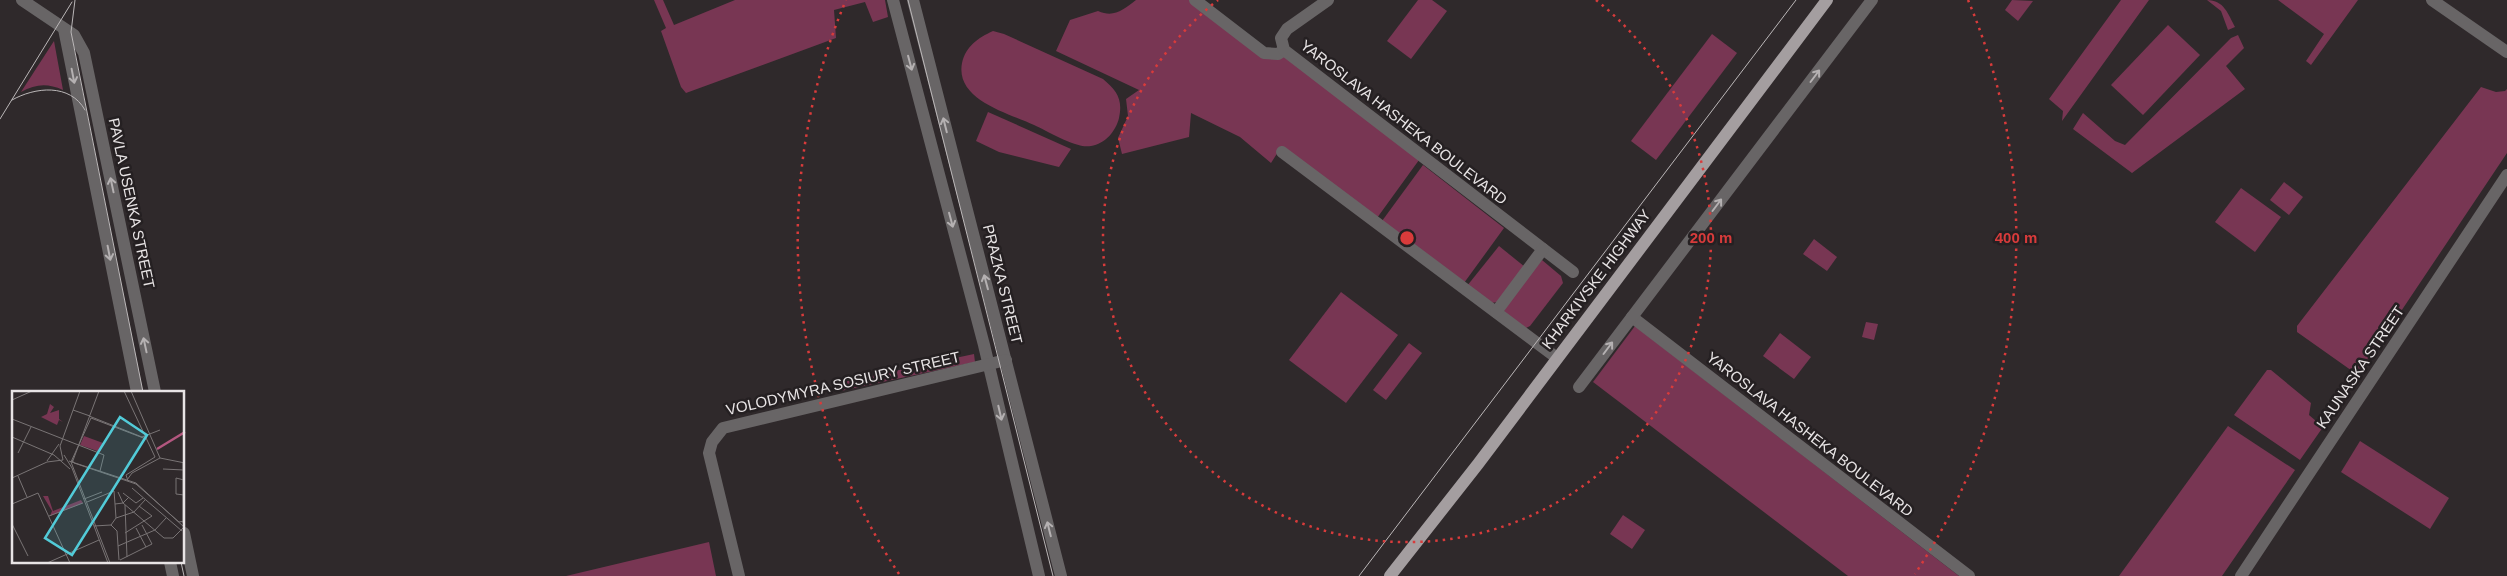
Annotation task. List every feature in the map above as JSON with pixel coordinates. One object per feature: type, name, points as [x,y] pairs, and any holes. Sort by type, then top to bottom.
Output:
[{"type":"main road","name":"KHARKIVSKE HIGHWAY","points":[[1390,576],[1478,464],[1827,0]]},
{"type":"street","name":"PAVLA USENKA STREET","points":[[22,0],[77,37],[84,53],[155,391]]},
{"type":"street","points":[[894,0],[988,365],[1039,576]]},
{"type":"street","name":"YAROSLAVA HASHEKA BOULEVARD","points":[[1195,0],[1264,53],[1278,54],[1284,50],[1572,272]]},
{"type":"street","points":[[1284,50],[1280,38],[1288,29],[1328,0]]},
{"type":"street","points":[[1579,388],[1872,0]]},
{"type":"street","points":[[2432,0],[2507,52]]},
{"type":"street","points":[[897,16],[914,5]]},
{"type":"street","name":"PRAZKA STREET","points":[[914,5],[1061,576]]},
{"type":"street","name":"PAVLA USENKA STREET","points":[[64,29],[137,391]]},
{"type":"street","points":[[1282,152],[1557,358]]},
{"type":"street","name":"KAUNASKA STREET","points":[[2240,576],[2507,175]]},
{"type":"street","points":[[1496,312],[1543,249]]},
{"type":"street","name":"YAROSLAVA HASHEKA BOULEVARD","points":[[1632,317],[1969,576]]},
{"type":"street","name":"VOLODYMYRA SOSIURY STREET","points":[[739,576],[709,452],[712,442],[723,428],[1006,360]]},
{"type":"street","points":[[185,538],[192,576]]},
{"type":"shaded area","points":[[654,0],[663,0],[674,25],[735,0],[885,0],[888,17],[873,22],[865,2],[834,10],[836,38],[686,93],[681,87],[661,31],[666,28]]},
{"type":"shaded area","points":[[1136,0],[1190,0],[1265,56],[1288,57],[1419,160],[1377,218],[1278,152],[1271,163],[1240,137],[1191,113],[1189,137],[1122,154],[1118,138],[1128,116],[1126,99],[1139,90],[1056,51],[1070,20],[1098,11],[1109,14],[1118,12]]},
{"type":"shaded area","points":[[1418,0],[1432,0],[1447,11],[1411,59],[1387,41]]},
{"type":"shaded area","points":[[2012,0],[2033,1],[2018,21],[2005,10]]},
{"type":"shaded area","points":[[2121,0],[2149,0],[2062,121],[2063,111],[2049,99]]},
{"type":"shaded area","points":[[2207,0],[2218,2],[2228,13],[2235,27],[2228,30],[2221,11]]},
{"type":"shaded area","points":[[2278,0],[2358,0],[2311,65],[2306,61],[2324,34]]},
{"type":"shaded area","points":[[2168,25],[2200,55],[2143,115],[2111,85]]},
{"type":"shaded area","points":[[993,31],[1004,34],[1108,83],[1118,96],[1120,106],[1118,123],[1113,132],[1096,145],[1078,145],[998,110],[975,96],[967,87],[962,76],[962,63],[966,52],[973,43]]},
{"type":"shaded area","points":[[1712,34],[1737,53],[1656,160],[1631,141]]},
{"type":"shaded area","points":[[2238,35],[2244,48],[2226,66],[2245,89],[2132,173],[2073,129],[2083,113],[2115,141],[2125,145],[2231,38]]},
{"type":"shaded area","points":[[54,41],[63,90],[42,85],[21,92]]},
{"type":"shaded area","points":[[2481,87],[2496,92],[2507,89],[2507,153],[2361,371],[2355,373],[2297,332],[2297,326]]},
{"type":"shaded area","points":[[988,112],[1071,149],[1059,167],[999,152],[976,141]]},
{"type":"shaded area","points":[[1423,165],[1504,228],[1464,283],[1382,221]]},
{"type":"shaded area","points":[[2284,182],[2303,197],[2289,215],[2270,200]]},
{"type":"shaded area","points":[[2241,188],[2281,217],[2255,252],[2215,222]]},
{"type":"shaded area","points":[[1814,239],[1837,257],[1827,271],[1803,254]]},
{"type":"shaded area","points":[[1499,246],[1525,267],[1498,302],[1491,303],[1467,286]]},
{"type":"shaded area","points":[[1542,260],[1561,276],[1563,283],[1530,326],[1524,329],[1505,315],[1503,305]]},
{"type":"shaded area","points":[[1341,292],[1398,335],[1346,403],[1289,360]]},
{"type":"shaded area","points":[[1866,322],[1878,324],[1874,340],[1862,337]]},
{"type":"shaded area","points":[[1635,326],[1959,576],[1848,576],[1593,382]]},
{"type":"shaded area","points":[[1780,333],[1811,357],[1794,379],[1763,356]]},
{"type":"shaded area","points":[[1409,343],[1422,353],[1386,400],[1373,390]]},
{"type":"shaded area","points":[[974,354],[975,362],[836,392],[834,384]]},
{"type":"shaded area","points":[[2267,370],[2271,370],[2311,403],[2309,415],[2323,427],[2300,460],[2234,415]]},
{"type":"shaded area","points":[[2228,426],[2295,470],[2222,576],[2119,576]]},
{"type":"shaded area","points":[[2360,441],[2449,498],[2430,529],[2341,472]]},
{"type":"shaded area","points":[[1623,515],[1645,530],[1632,549],[1610,534]]},
{"type":"shaded area","points":[[709,542],[716,576],[566,576]]},
{"type":"tram line","points":[[75,0],[71,32],[143,391]]},
{"type":"tram line","points":[[908,0],[1053,576]]},
{"type":"tram line","points":[[1359,576],[1796,0]]},
{"type":"tram line","points":[[0,119],[72,2]]},
{"type":"tram line","points":[[12,100],[31,92],[52,90],[70,95],[85,110]]},
{"type":"tram line","points":[[181,564],[184,576]]}]
